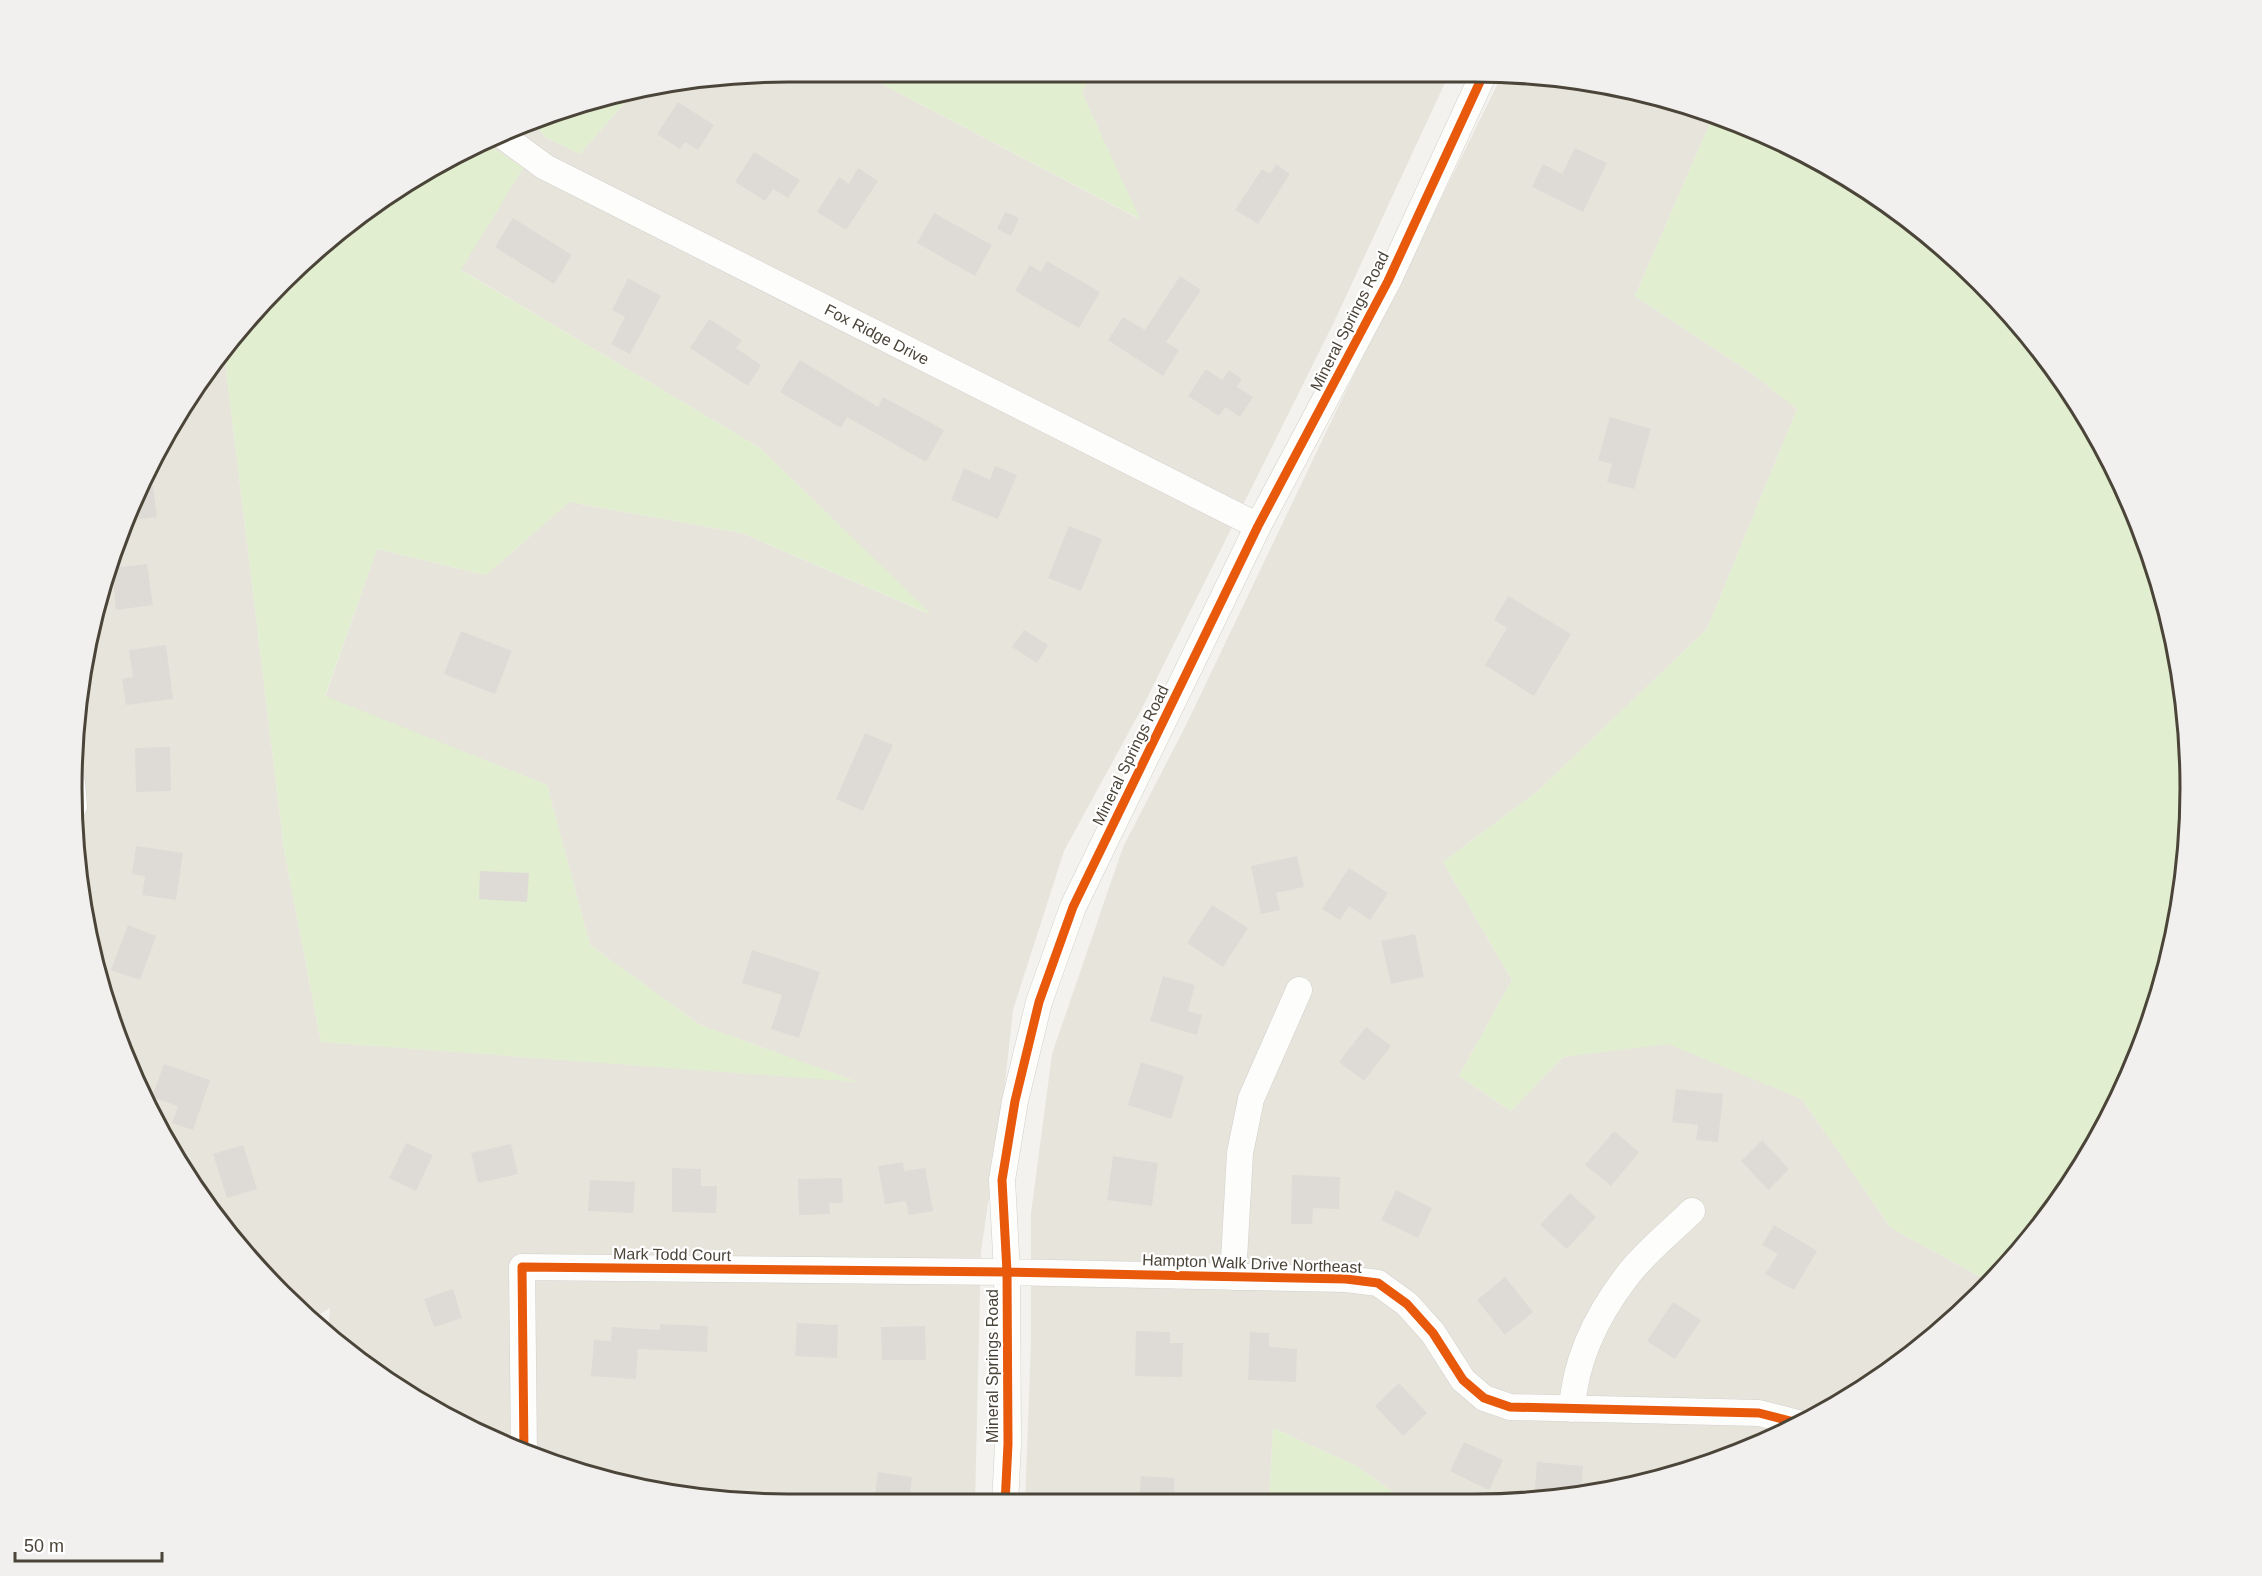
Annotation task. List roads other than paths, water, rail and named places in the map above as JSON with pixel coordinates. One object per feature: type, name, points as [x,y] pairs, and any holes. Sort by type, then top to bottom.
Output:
[{"type":"street","name":"Mineral Springs Road","points":[[1006,1494],[1008,1444],[1007,1272],[1002,1180],[1017,1091],[1039,1002],[1073,907],[1258,526],[1388,280],[1480,82]]},
{"type":"street","name":"Fox Ridge Drive","points":[[509,140],[545,167],[1258,526]]},
{"type":"street","points":[[1233,1276],[1240,1153],[1251,1099],[1299,990]]},
{"type":"street","points":[[1572,1409],[1574,1383],[1591,1332],[1628,1275],[1692,1211]]},
{"type":"street","name":"Mark Todd Court","points":[[524,1442],[522,1267],[1007,1272]]},
{"type":"street","name":"Hampton Walk Drive Northeast","points":[[1007,1272],[1346,1279],[1378,1283],[1407,1304],[1433,1333],[1463,1380],[1484,1398],[1510,1407],[1758,1413],[1787,1420]]}]
